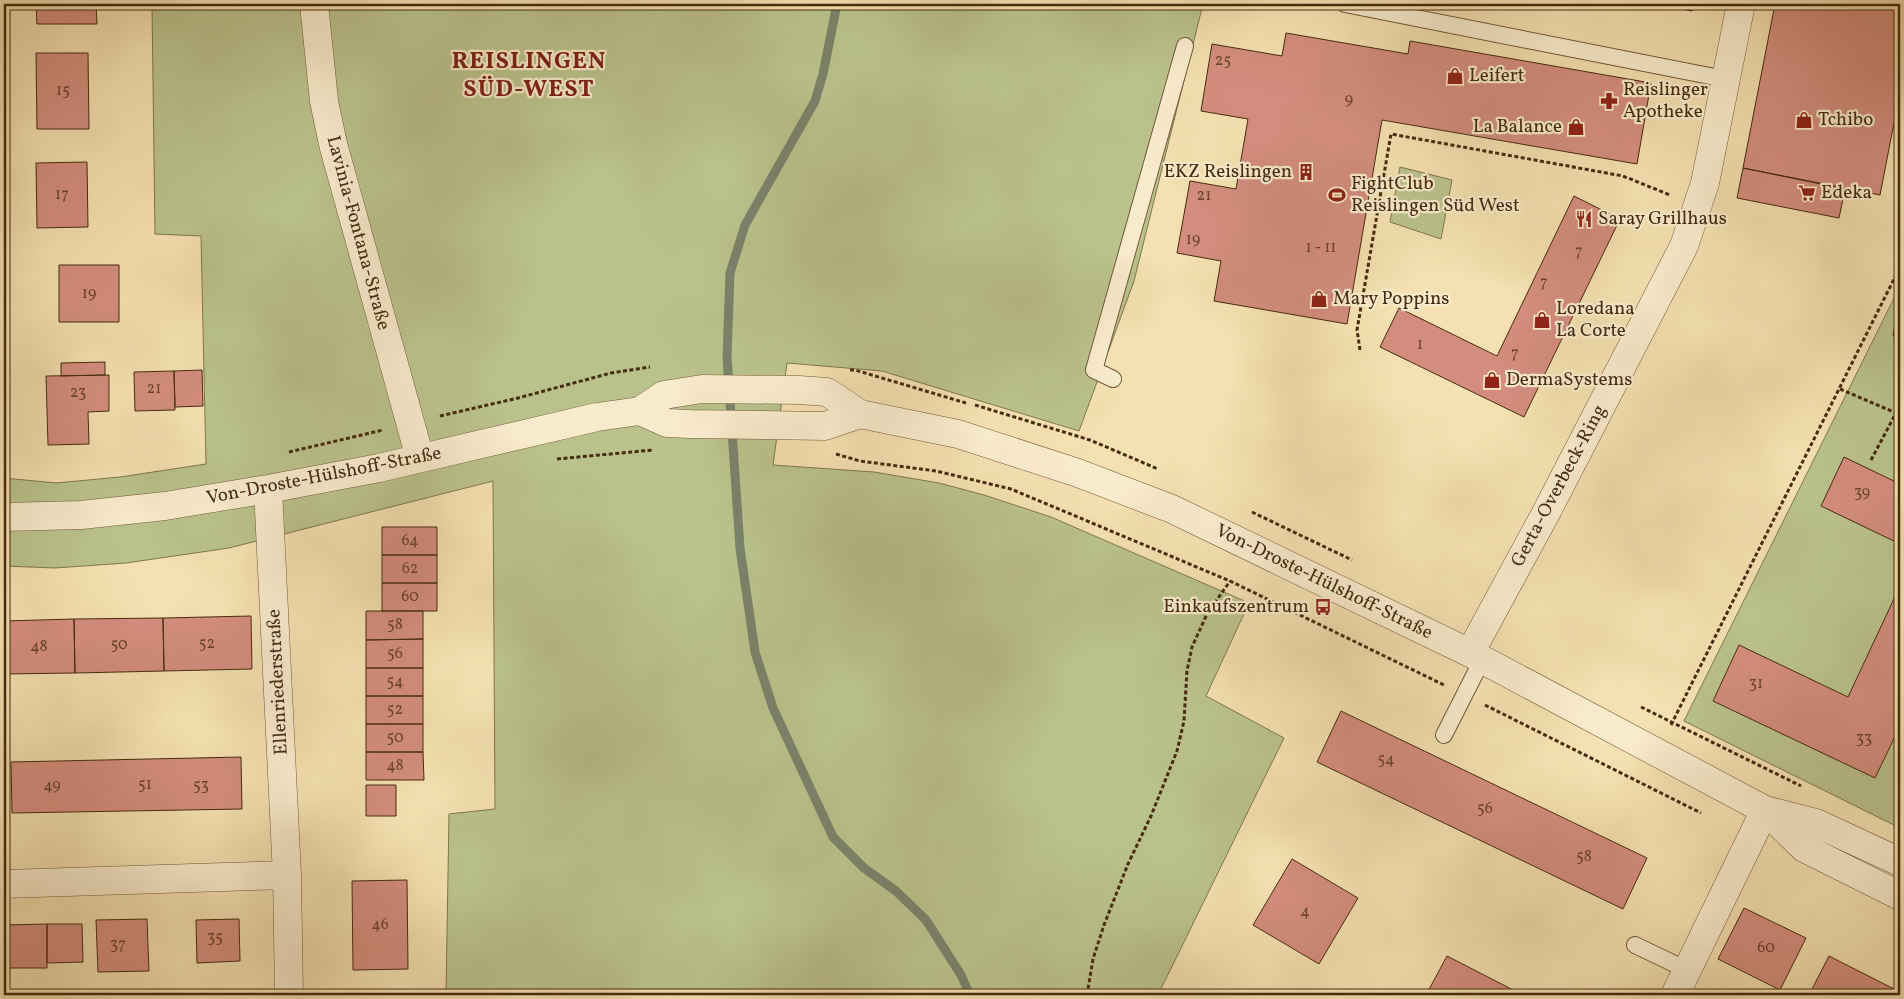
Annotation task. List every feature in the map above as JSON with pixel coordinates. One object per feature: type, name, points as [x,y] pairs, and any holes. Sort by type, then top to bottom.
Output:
[{"type":"street","name":"Lavinia-Fontana-Straße","points":[[314,4],[324,101],[332,144],[420,458]]},
{"type":"street","name":"Gerta-Overbeck-Ring","points":[[1476,656],[1547,511],[1684,246],[1705,183],[1741,4]]},
{"type":"street","name":"Von-Droste-Hülshoff-Straße","points":[[4,517],[81,515],[165,506],[268,489],[379,468],[597,417],[640,411],[664,395],[702,389],[827,392],[860,414],[958,434],[1078,473],[1172,508],[1476,656],[1765,810],[1816,823],[1900,862]]},
{"type":"street","points":[[640,411],[667,423],[800,424],[825,426],[860,414]]},
{"type":"street","name":"Ellenriederstraße","points":[[268,489],[287,875],[289,995]]},
{"type":"street","name":"Von-Droste-Hülshoff-Straße","points":[[1765,810],[1804,848],[1900,896]]},
{"type":"street","points":[[1674,995],[1765,810]]},
{"type":"street","points":[[4,884],[287,875]]},
{"type":"lane","points":[[1346,4],[1725,79]]},
{"type":"lane","points":[[1114,380],[1094,370],[1185,46]]},
{"type":"lane","points":[[1444,734],[1464,695],[1476,656]]},
{"type":"lane","points":[[1635,946],[1687,970]]},
{"type":"path","points":[[1360,350],[1357,330],[1391,134],[1622,176],[1698,206]]},
{"type":"path","points":[[1654,751],[1676,714],[1895,277],[1900,250]]},
{"type":"path","points":[[282,454],[518,398],[611,373],[656,367]]},
{"type":"path","points":[[1840,389],[1898,413],[1871,460]]},
{"type":"path","points":[[828,452],[860,461],[936,471],[1011,489],[1230,581],[1707,816]]},
{"type":"path","points":[[1087,995],[1093,960],[1104,925],[1177,751],[1184,721],[1187,671],[1192,647],[1207,614],[1230,581]]},
{"type":"green space","points":[[152,4],[1203,4],[1134,281],[1079,431],[882,371],[787,363],[773,465],[874,472],[939,483],[984,495],[1051,517],[1249,603],[1206,696],[1284,738],[1158,995],[446,995],[449,814],[495,809],[493,481],[229,548],[126,563],[55,568],[4,566],[4,478],[56,483],[120,477],[206,464],[201,236],[155,234]]},
{"type":"green space","points":[[1400,167],[1452,180],[1441,239],[1390,222]]},
{"type":"green space","points":[[1900,286],[1900,828],[1684,721]]},
{"type":"building","points":[[36,4],[96,4],[97,24],[37,24]]},
{"type":"building","points":[[1655,4],[1694,4],[1692,11]]},
{"type":"building","points":[[1775,4],[1900,4],[1900,92],[1880,195],[1743,168]]},
{"type":"building","name":"EKZ Reislingen","points":[[1286,33],[1408,54],[1410,41],[1651,83],[1637,164],[1382,120],[1347,324],[1214,301],[1221,261],[1177,253],[1190,181],[1236,189],[1248,119],[1201,111],[1212,44],[1282,56]]},
{"type":"building","points":[[36,53],[88,53],[89,129],[37,129]]},
{"type":"building","points":[[87,162],[88,227],[37,228],[36,163]]},
{"type":"building","points":[[1743,168],[1845,189],[1839,218],[1737,198]]},
{"type":"building","points":[[1574,196],[1620,219],[1524,417],[1380,347],[1399,308],[1497,356]]},
{"type":"building","points":[[59,265],[119,265],[119,322],[59,322]]},
{"type":"building","points":[[1900,297],[1900,338],[1893,336]]},
{"type":"building","points":[[105,362],[105,375],[61,376],[61,363]]},
{"type":"building","points":[[202,370],[203,406],[175,407],[174,371]]},
{"type":"building","points":[[174,371],[175,410],[135,411],[134,372]]},
{"type":"building","points":[[109,375],[109,411],[88,412],[89,444],[48,445],[46,376]]},
{"type":"building","points":[[1844,457],[1900,484],[1900,544],[1821,506]]},
{"type":"building","points":[[382,527],[437,527],[437,555],[382,555]]},
{"type":"building","points":[[382,555],[437,555],[437,583],[382,583]]},
{"type":"building","points":[[382,583],[437,583],[437,611],[382,611]]},
{"type":"building","points":[[1900,586],[1900,726],[1875,778],[1713,701],[1739,645],[1848,697]]},
{"type":"building","points":[[366,611],[423,611],[423,639],[366,640]]},
{"type":"building","points":[[251,616],[252,669],[164,671],[163,618]]},
{"type":"building","points":[[163,618],[164,671],[75,673],[74,619]]},
{"type":"building","points":[[74,619],[75,673],[4,674],[4,621]]},
{"type":"building","points":[[423,639],[423,668],[366,668],[366,640]]},
{"type":"building","points":[[366,668],[423,668],[423,696],[366,696]]},
{"type":"building","points":[[366,696],[423,696],[423,724],[366,724]]},
{"type":"building","points":[[1341,711],[1647,858],[1623,909],[1317,762]]},
{"type":"building","points":[[366,724],[423,724],[423,752],[366,752]]},
{"type":"building","points":[[366,752],[423,752],[424,780],[366,780]]},
{"type":"building","points":[[241,757],[242,809],[12,813],[11,762]]},
{"type":"building","points":[[366,785],[396,785],[396,816],[366,816]]},
{"type":"building","points":[[1292,859],[1358,898],[1319,964],[1253,925]]},
{"type":"building","points":[[407,880],[408,969],[353,970],[352,881]]},
{"type":"building","points":[[1744,908],[1806,938],[1780,990],[1718,959]]},
{"type":"building","points":[[147,919],[149,971],[98,972],[96,920]]},
{"type":"building","points":[[239,919],[240,961],[197,963],[196,920]]},
{"type":"building","points":[[47,924],[82,924],[83,962],[47,963]]},
{"type":"building","points":[[47,924],[47,968],[4,968],[4,925]]},
{"type":"building","points":[[1447,956],[1523,995],[1426,995]]},
{"type":"building","points":[[1829,956],[1894,989],[1891,995],[1809,995]]},
{"type":"waterway","points":[[837,4],[823,74],[815,101],[745,225],[730,273],[727,357],[740,548],[755,652],[773,708],[833,837],[864,868],[896,891],[926,920],[961,975],[970,995]]},
{"type":"place","name":"Leifert","points":[[1455,76]]},
{"type":"place","name":"Reislinger Apotheke","points":[[1609,101]]},
{"type":"place","name":"Tchibo","points":[[1804,120]]},
{"type":"place","name":"La Balance","points":[[1576,127]]},
{"type":"place","name":"EKZ Reislingen","points":[[1306,172]]},
{"type":"place","name":"Edeka","points":[[1807,193]]},
{"type":"place","name":"FightClub Reislingen Süd West","points":[[1337,195]]},
{"type":"place","name":"Saray Grillhaus","points":[[1584,219]]},
{"type":"place","name":"Mary Poppins","points":[[1319,299]]},
{"type":"place","name":"Loredana La Corte","points":[[1542,320]]},
{"type":"place","name":"DermaSystems","points":[[1492,380]]},
{"type":"place","name":"Einkaufszentrum","points":[[1323,607]]},
{"type":"district","name":"REISLINGEN SÜD-WEST","points":[[529,76]]}]
